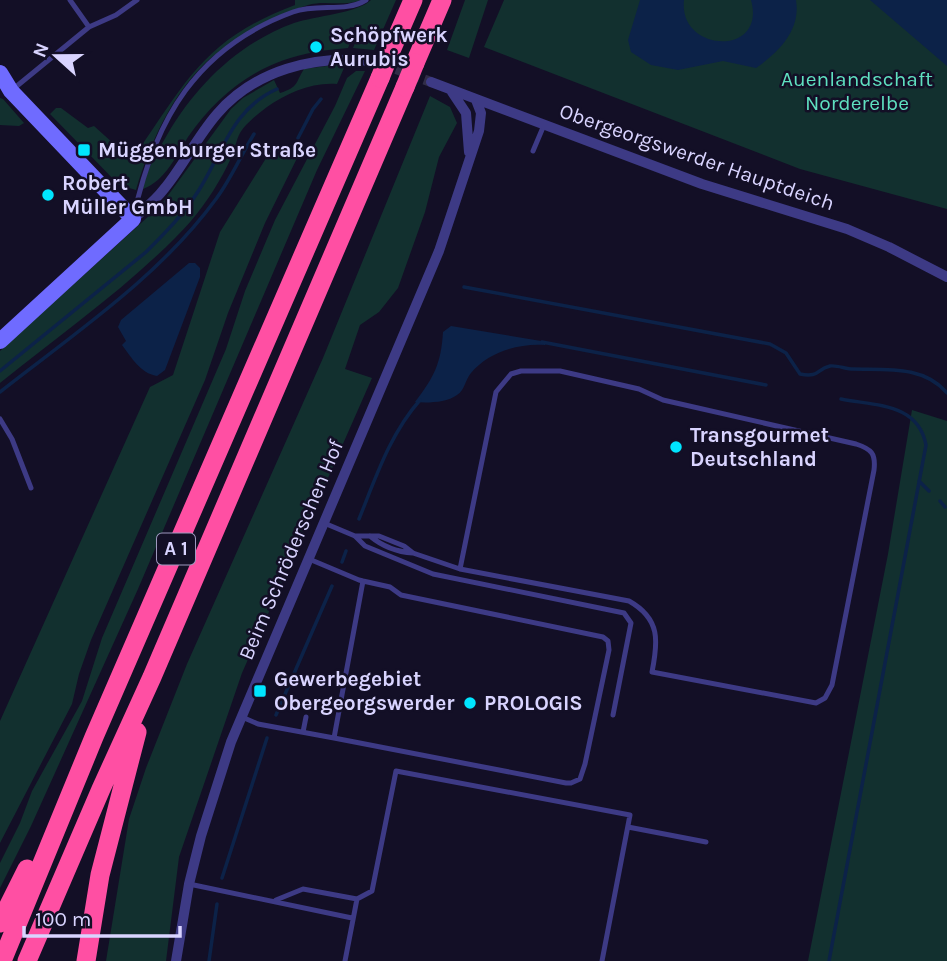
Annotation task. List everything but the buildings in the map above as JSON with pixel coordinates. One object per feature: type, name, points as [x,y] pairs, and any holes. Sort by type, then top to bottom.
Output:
[{"type":"highway","name":"A 1","points":[[2,961],[375,69],[390,54],[413,0]]},
{"type":"highway","name":"A 1","points":[[86,961],[100,875],[152,677],[442,0]]},
{"type":"highway","points":[[27,961],[95,801],[152,677]]},
{"type":"highway","points":[[0,923],[94,737]]},
{"type":"street","points":[[0,341],[163,190],[218,113],[249,86],[306,62],[342,58],[375,69]]},
{"type":"street","points":[[0,73],[11,90],[133,219]]},
{"type":"street","name":"Obergeorgswerder Hauptdeich","points":[[431,82],[702,184],[837,225],[889,247],[947,277]]},
{"type":"street","name":"Beim Schröderschen Hof","points":[[450,90],[466,113],[468,163]]},
{"type":"street","name":"Beim Schröderschen Hof","points":[[176,961],[189,884],[214,793],[242,717],[435,262],[481,125],[481,113],[476,100]]},
{"type":"lane","points":[[70,0],[89,27]]},
{"type":"lane","points":[[11,90],[89,27],[116,15],[137,0]]},
{"type":"lane","points":[[133,219],[141,182],[174,105],[189,84],[214,58],[251,32],[295,11],[315,6],[353,7],[366,0]]},
{"type":"lane","points":[[533,151],[544,124]]},
{"type":"lane","points":[[355,536],[379,536],[404,545],[413,553],[460,569],[634,604],[649,619],[657,638],[652,672],[812,704],[825,698],[832,685],[875,457],[871,450],[856,444],[663,400],[639,388],[560,371],[521,370],[511,374],[496,392],[460,569]]},
{"type":"lane","points":[[0,418],[12,439],[31,488]]},
{"type":"lane","points":[[324,523],[355,536],[365,546],[433,574],[624,613],[631,623],[613,715]]},
{"type":"lane","points":[[242,717],[258,723],[571,783],[580,779],[609,650],[608,641],[603,637],[401,595],[390,587],[363,581],[309,559]]},
{"type":"lane","points":[[334,738],[363,581]]},
{"type":"lane","points":[[303,732],[306,717]]},
{"type":"lane","points":[[273,901],[303,889],[357,899],[372,891],[396,771],[630,815],[603,961]]},
{"type":"lane","points":[[628,827],[706,842]]},
{"type":"lane","points":[[189,884],[352,918]]},
{"type":"lane","points":[[346,960],[357,899]]},
{"type":"green space","points":[[295,0],[361,0],[314,4],[296,9],[237,40],[205,63],[191,78],[168,113],[149,151],[136,190],[119,185],[50,114],[56,108],[61,108],[88,128],[94,126],[124,153],[132,155],[138,151],[186,81],[202,63],[240,31],[295,5]]},
{"type":"green space","points":[[371,0],[396,0],[374,50],[353,48],[360,31],[356,27],[350,27],[347,34],[353,36],[348,48],[319,51],[323,46],[314,40],[309,47],[316,52],[277,63],[243,81],[228,92],[200,121],[164,174],[143,189],[152,161],[191,99],[237,54],[294,23],[346,11]]},
{"type":"green space","points":[[465,0],[488,0],[469,58],[447,50]]},
{"type":"green space","name":"Auenlandschaft Norderelbe","points":[[504,0],[947,0],[947,209],[800,169],[484,47]]},
{"type":"green space","points":[[342,64],[344,68],[337,84],[318,85],[291,93],[252,119],[240,133],[218,183],[203,206],[170,243],[124,285],[0,383],[0,351],[161,205],[231,109],[243,98],[274,80],[280,93],[294,86],[304,69]]},
{"type":"green space","points":[[356,71],[365,71],[317,170],[138,589],[31,826],[0,888],[0,863],[32,791],[82,701],[102,638],[226,349],[245,291],[275,220],[347,78]]},
{"type":"green space","points":[[430,96],[450,107],[457,123],[439,157],[425,212],[398,288],[379,312],[360,325],[345,369],[372,378],[242,673],[179,857],[166,961],[106,961],[129,819],[146,768],[187,664],[323,358]]},
{"type":"green space","points":[[0,98],[24,123],[19,126],[0,125]]},
{"type":"green space","points":[[304,144],[265,223],[228,313],[205,380],[91,640],[72,704],[0,843],[0,721],[150,387],[173,375],[220,232],[273,147]]},
{"type":"green space","points":[[912,410],[947,421],[947,961],[808,961],[888,554]]},
{"type":"water","points":[[640,0],[684,0],[686,18],[694,30],[707,38],[721,41],[735,39],[746,32],[752,19],[751,0],[796,0],[797,11],[792,30],[786,39],[773,55],[756,68],[723,61],[678,70],[651,65],[631,52],[628,40]]},
{"type":"water","points":[[870,0],[947,0],[947,66]]},
{"type":"water","points":[[189,263],[195,263],[200,268],[200,277],[165,370],[157,376],[146,372],[137,364],[122,345],[126,341],[118,327],[121,320]]},
{"type":"water","points":[[451,326],[547,342],[545,345],[515,347],[486,359],[471,373],[462,390],[453,398],[436,402],[415,402],[435,370],[443,332]]},
{"type":"waterway","points":[[0,371],[160,238],[193,199],[239,120],[249,108],[277,89]]},
{"type":"waterway","points":[[298,138],[321,99]]},
{"type":"waterway","points":[[0,392],[115,303],[169,254],[216,199],[254,134]]},
{"type":"waterway","points":[[464,287],[770,344],[786,353],[800,374],[815,374],[833,366],[903,371],[927,378],[947,393]]},
{"type":"waterway","points":[[542,342],[766,385]]},
{"type":"waterway","points":[[829,961],[926,445],[921,431],[905,414],[894,409],[841,399]]},
{"type":"waterway","points":[[359,519],[392,442],[420,400]]},
{"type":"waterway","points":[[919,481],[929,491]]},
{"type":"waterway","points":[[940,501],[945,507]]},
{"type":"waterway","points":[[342,562],[346,551]]},
{"type":"waterway","points":[[276,715],[332,586]]},
{"type":"waterway","points":[[222,878],[267,738]]},
{"type":"waterway","points":[[209,961],[217,904]]},
{"type":"tunnel","points":[[382,64],[431,82]]},
{"type":"place","name":"Schöpfwerk Aurubis","points":[[316,47]]},
{"type":"place","name":"Müggenburger Straße","points":[[84,150]]},
{"type":"place","name":"Robert Müller GmbH","points":[[48,195]]},
{"type":"place","name":"Transgourmet Deutschland","points":[[676,447]]},
{"type":"place","name":"Gewerbegebiet Obergeorgswerder","points":[[260,691]]},
{"type":"place","name":"PROLOGIS","points":[[470,703]]}]
